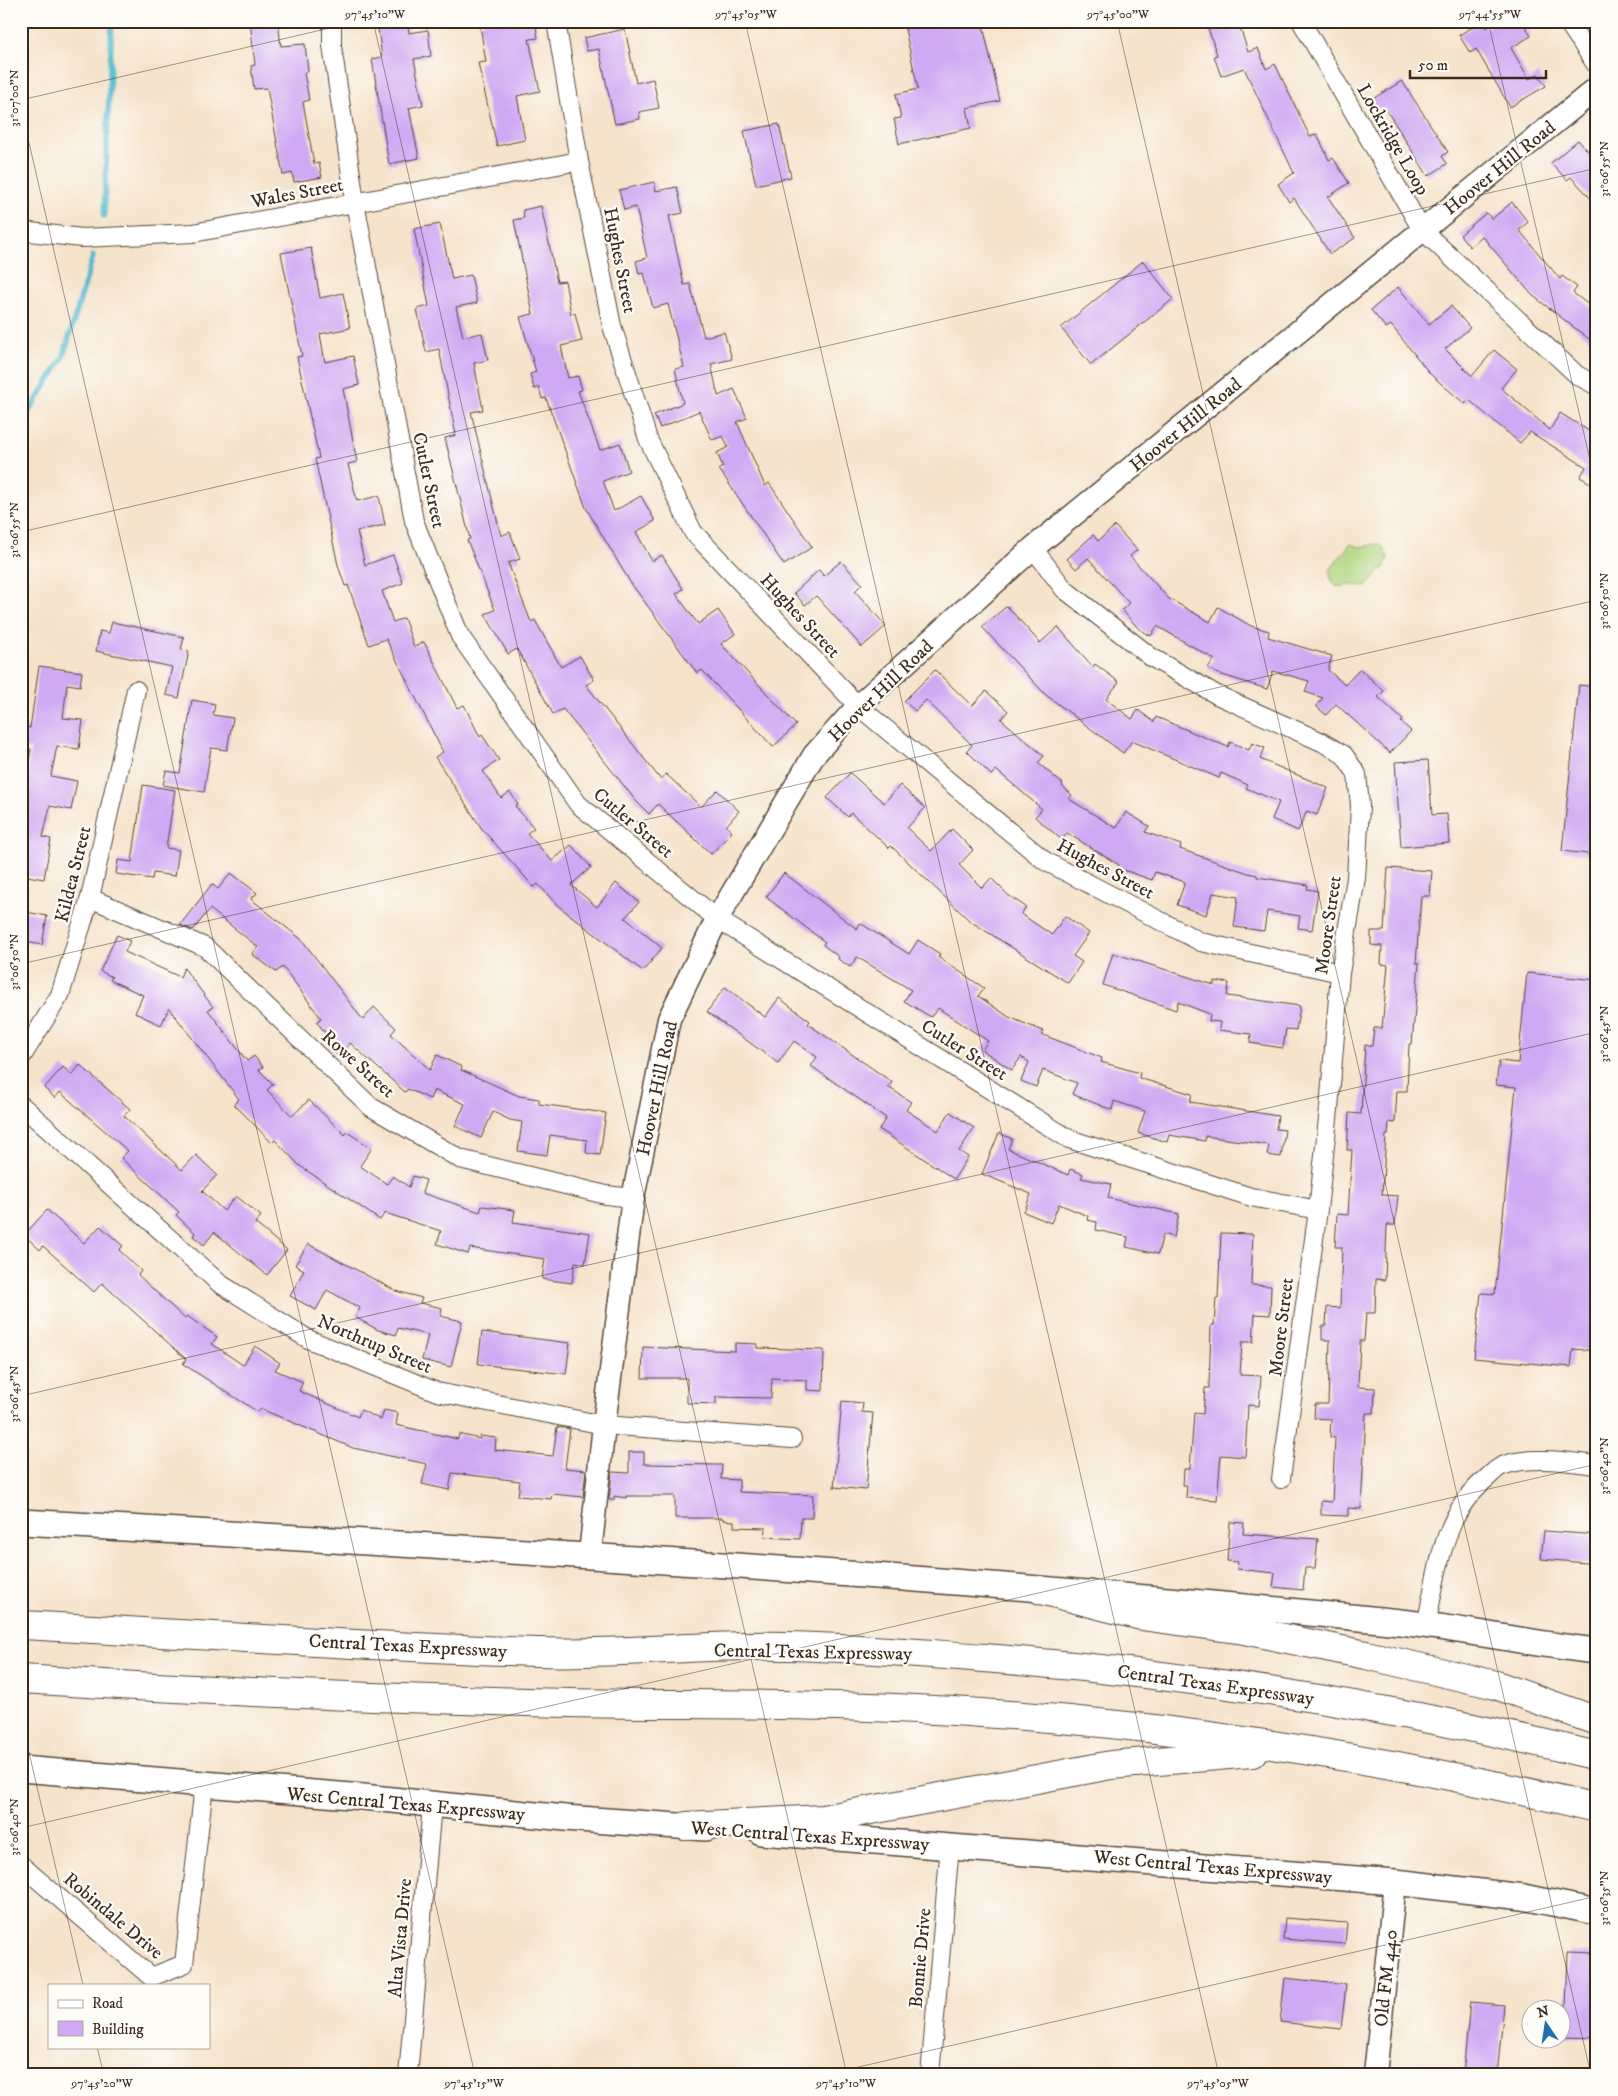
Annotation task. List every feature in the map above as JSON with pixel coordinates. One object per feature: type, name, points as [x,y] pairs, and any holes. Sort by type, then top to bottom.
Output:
[{"type":"highway","points":[[1041,1590],[1141,1616],[1244,1630],[1366,1655],[1496,1685],[1597,1721]]},
{"type":"highway","name":"Central Texas Expressway","points":[[21,1625],[542,1652],[783,1646],[1013,1660],[1120,1670],[1327,1700],[1492,1732],[1597,1756]]},
{"type":"highway","points":[[21,1679],[178,1690],[380,1698],[896,1708],[1033,1718],[1161,1730],[1300,1748],[1439,1773],[1597,1808]]},
{"type":"highway","points":[[686,1826],[823,1819],[1111,1765],[1300,1748]]},
{"type":"main road","points":[[21,1522],[590,1554],[871,1574],[1426,1626],[1597,1651]]},
{"type":"main road","name":"West Central Texas Expressway","points":[[21,1769],[686,1826],[950,1845],[1395,1882],[1522,1897],[1597,1912]]},
{"type":"street","name":"Cutler Street","points":[[332,21],[332,46],[356,202],[414,522],[460,636],[578,804],[717,919],[1069,1139],[1251,1197],[1318,1210]]},
{"type":"street","name":"Hughes Street","points":[[556,21],[579,161],[615,336],[648,439],[693,532],[858,706],[1045,861],[1200,942],[1340,973]]},
{"type":"street","name":"Lockridge Loop","points":[[1301,21],[1422,230],[1577,375],[1597,386]]},
{"type":"street","points":[[1566,21],[1597,66]]},
{"type":"street","name":"Hoover Hill Road","points":[[590,1554],[604,1425],[633,1198],[669,1019],[717,919],[814,755],[858,706],[1033,548],[1597,88]]},
{"type":"street","name":"Wales Street","points":[[21,231],[82,238],[193,233],[579,161]]},
{"type":"street","name":"Moore Street","points":[[1033,548],[1064,589],[1151,656],[1217,694],[1322,742],[1344,755],[1357,774],[1360,806],[1356,878],[1340,973],[1329,1110],[1318,1210],[1281,1479]]},
{"type":"street","name":"Kildea Street","points":[[21,1058],[60,995],[90,898],[136,690]]},
{"type":"street","name":"Rowe Street","points":[[90,898],[205,947],[371,1107],[460,1158],[606,1195],[633,1198]]},
{"type":"street","name":"Northrup Street","points":[[21,1105],[219,1283],[308,1339],[437,1392],[604,1425],[792,1439]]},
{"type":"street","points":[[1426,1626],[1444,1543],[1460,1507],[1475,1487],[1501,1466],[1524,1462],[1558,1461],[1597,1465]]},
{"type":"street","name":"Robindale Drive","points":[[21,1864],[151,1977],[184,1964],[204,1784]]},
{"type":"street","name":"Alta Vista Drive","points":[[408,2075],[432,1804]]},
{"type":"street","name":"Bonnie Drive","points":[[930,2075],[950,1845]]},
{"type":"street","name":"Old FM 440","points":[[1375,2075],[1395,1882]]},
{"type":"green space","points":[[1350,544],[1362,547],[1378,544],[1383,547],[1388,557],[1385,566],[1366,587],[1358,585],[1336,586],[1330,577],[1330,570]]},
{"type":"building","points":[[250,21],[278,21],[281,46],[305,44],[308,72],[304,73],[309,100],[303,102],[314,164],[319,163],[322,177],[294,182],[292,173],[283,175],[267,88],[254,89],[251,66],[255,65]]},
{"type":"building","points":[[377,21],[407,21],[409,33],[428,30],[431,56],[414,59],[423,105],[409,108],[419,158],[389,164],[372,59],[382,57]]},
{"type":"building","points":[[483,21],[535,21],[538,38],[529,39],[540,91],[517,96],[525,140],[497,146],[478,63],[486,62],[480,25],[483,24]]},
{"type":"building","points":[[940,21],[982,21],[1000,101],[967,108],[971,128],[899,144],[894,119],[901,118],[896,94],[918,89],[905,29]]},
{"type":"building","points":[[1219,21],[1238,21],[1248,52],[1258,48],[1266,69],[1275,64],[1310,137],[1317,134],[1329,160],[1333,158],[1349,183],[1328,197],[1355,238],[1330,254],[1294,198],[1289,202],[1278,184],[1294,173],[1244,68],[1221,76],[1214,56],[1217,55],[1207,25]]},
{"type":"building","points":[[1497,21],[1522,21],[1531,36],[1511,48],[1529,79],[1538,74],[1546,86],[1510,107],[1476,49],[1470,53],[1459,35],[1482,22],[1486,28]]},
{"type":"building","points":[[625,29],[636,83],[653,79],[659,108],[639,112],[640,119],[615,124],[599,49],[587,51],[584,38]]},
{"type":"building","points":[[1402,81],[1448,152],[1442,156],[1447,164],[1428,176],[1385,108],[1377,114],[1369,101]]},
{"type":"building","points":[[779,124],[791,177],[756,185],[744,131]]},
{"type":"building","points":[[1578,140],[1597,161],[1597,205],[1571,177],[1567,180],[1551,163]]},
{"type":"building","points":[[654,182],[656,191],[677,187],[683,213],[669,216],[684,285],[690,284],[704,337],[724,332],[732,359],[711,364],[718,396],[734,389],[747,418],[737,422],[765,486],[769,483],[812,547],[784,565],[719,469],[723,467],[717,453],[728,447],[723,436],[712,440],[699,411],[660,428],[654,415],[683,403],[675,369],[684,367],[668,304],[653,308],[644,273],[639,274],[636,261],[647,258],[636,207],[624,210],[619,190]]},
{"type":"building","points":[[1512,202],[1528,222],[1519,230],[1560,279],[1562,276],[1577,287],[1573,293],[1597,311],[1597,345],[1532,295],[1482,236],[1470,247],[1460,235],[1486,213],[1492,219]]},
{"type":"building","points":[[541,206],[557,282],[565,281],[571,314],[575,313],[582,341],[561,346],[568,378],[578,376],[582,390],[578,391],[600,450],[620,443],[629,471],[603,481],[614,511],[641,496],[655,521],[636,532],[652,561],[662,555],[683,589],[676,594],[698,624],[718,610],[735,634],[721,644],[796,725],[773,747],[702,670],[697,673],[630,582],[586,508],[546,398],[542,399],[539,387],[534,389],[530,374],[536,372],[520,317],[533,314],[514,220],[524,218],[523,210]]},
{"type":"building","points":[[440,224],[452,279],[471,275],[477,303],[456,307],[463,337],[482,333],[488,360],[474,363],[483,410],[471,412],[501,536],[510,532],[520,559],[508,563],[531,622],[535,620],[561,667],[580,656],[594,680],[586,685],[661,780],[666,774],[701,807],[717,790],[739,811],[726,826],[732,832],[711,854],[658,804],[649,814],[636,801],[563,709],[553,714],[517,649],[508,654],[485,614],[495,610],[467,540],[470,539],[445,438],[456,435],[439,349],[426,352],[417,309],[429,306],[414,229]]},
{"type":"building","points":[[311,248],[320,298],[343,293],[350,328],[320,334],[325,362],[353,356],[359,385],[343,389],[357,462],[348,464],[357,501],[379,496],[385,525],[357,531],[365,565],[393,555],[403,583],[382,591],[393,622],[404,618],[414,647],[424,642],[457,708],[464,705],[480,737],[482,735],[499,760],[483,771],[501,798],[510,792],[518,804],[515,806],[534,828],[527,833],[552,861],[571,845],[591,867],[571,885],[597,907],[616,883],[639,902],[625,918],[662,948],[643,971],[557,905],[538,884],[534,887],[482,829],[435,757],[443,752],[386,639],[369,645],[348,585],[345,586],[338,565],[315,459],[319,458],[297,357],[302,356],[281,253]]},
{"type":"building","points":[[1143,261],[1173,299],[1091,365],[1061,328]]},
{"type":"building","points":[[1398,287],[1429,324],[1451,306],[1470,328],[1445,349],[1472,376],[1494,350],[1517,369],[1501,388],[1550,430],[1560,413],[1597,436],[1597,487],[1580,477],[1586,467],[1530,432],[1520,443],[1469,400],[1465,404],[1431,375],[1391,325],[1386,328],[1371,310]]},
{"type":"building","points":[[1115,526],[1137,550],[1130,556],[1168,598],[1210,622],[1218,607],[1251,626],[1269,631],[1268,637],[1332,656],[1328,670],[1345,685],[1360,669],[1384,691],[1378,697],[1403,720],[1401,722],[1411,731],[1390,753],[1336,704],[1326,715],[1316,706],[1323,698],[1305,692],[1309,681],[1273,671],[1267,689],[1216,673],[1208,668],[1214,659],[1157,626],[1151,636],[1139,629],[1122,610],[1129,603],[1088,558],[1076,569],[1067,559],[1093,535],[1098,541]]},
{"type":"building","points":[[841,561],[862,584],[855,591],[886,626],[862,647],[816,596],[805,605],[794,593],[819,570],[824,576]]},
{"type":"building","points":[[1007,606],[1040,643],[1058,627],[1093,667],[1095,664],[1119,682],[1106,699],[1132,719],[1138,710],[1154,722],[1156,717],[1228,747],[1230,742],[1249,750],[1252,743],[1265,748],[1260,759],[1328,788],[1317,815],[1307,811],[1298,831],[1272,819],[1279,802],[1246,788],[1248,785],[1221,773],[1219,778],[1132,741],[1123,753],[1046,695],[982,627]]},
{"type":"building","points":[[112,622],[184,637],[181,650],[189,651],[179,698],[166,695],[172,667],[96,651],[100,631],[109,633]]},
{"type":"building","points":[[39,666],[82,672],[80,686],[67,684],[63,718],[83,720],[79,749],[57,746],[51,776],[77,781],[71,810],[50,806],[43,837],[51,839],[44,879],[21,875],[21,803],[31,749],[23,748],[26,727],[30,728]]},
{"type":"building","points":[[935,670],[972,706],[986,691],[1008,711],[1001,719],[1044,756],[1038,763],[1063,784],[1062,786],[1072,795],[1069,799],[1116,828],[1126,812],[1149,826],[1145,832],[1181,845],[1180,849],[1257,875],[1257,877],[1308,885],[1307,889],[1318,891],[1312,930],[1298,928],[1300,916],[1267,911],[1264,931],[1234,927],[1238,897],[1213,893],[1206,915],[1177,905],[1185,882],[1155,872],[1152,880],[1118,868],[1119,865],[1067,833],[1062,840],[1035,817],[1042,809],[996,770],[991,775],[967,751],[972,745],[926,700],[915,711],[904,701]]},
{"type":"building","points":[[1579,685],[1597,687],[1597,855],[1562,851]]},
{"type":"building","points":[[192,700],[215,704],[213,715],[233,718],[227,750],[211,748],[204,792],[163,785],[166,771],[180,773]]},
{"type":"building","points":[[1428,760],[1432,815],[1447,814],[1449,843],[1401,847],[1395,762]]},
{"type":"building","points":[[850,773],[884,803],[900,785],[925,808],[907,828],[931,851],[952,829],[973,850],[959,865],[982,888],[991,878],[1008,895],[1026,907],[1021,914],[1052,935],[1065,916],[1089,933],[1073,956],[1082,962],[1068,983],[970,921],[891,846],[889,848],[851,813],[848,817],[827,798]]},
{"type":"building","points":[[143,785],[175,790],[166,848],[179,850],[175,876],[153,873],[152,879],[116,874],[118,860],[132,862]]},
{"type":"building","points":[[1388,868],[1432,871],[1430,896],[1421,896],[1416,963],[1419,963],[1412,1044],[1409,1044],[1407,1091],[1397,1091],[1395,1123],[1389,1122],[1388,1135],[1386,1135],[1382,1195],[1398,1196],[1395,1225],[1387,1225],[1385,1280],[1376,1279],[1375,1313],[1366,1313],[1364,1341],[1360,1341],[1358,1387],[1375,1388],[1374,1413],[1366,1413],[1361,1509],[1348,1508],[1348,1516],[1321,1515],[1321,1501],[1332,1502],[1335,1438],[1330,1437],[1331,1419],[1314,1418],[1315,1404],[1328,1404],[1330,1340],[1322,1340],[1322,1326],[1326,1326],[1327,1307],[1340,1308],[1342,1247],[1335,1247],[1337,1214],[1348,1215],[1352,1150],[1347,1150],[1349,1113],[1361,1114],[1365,1045],[1372,1046],[1374,1028],[1382,1028],[1388,965],[1381,964],[1382,946],[1371,945],[1371,931],[1384,931]]},
{"type":"building","points":[[231,873],[257,893],[251,899],[302,940],[363,1020],[374,1007],[396,1028],[391,1034],[430,1070],[437,1055],[462,1067],[461,1070],[519,1096],[539,1099],[539,1104],[606,1113],[600,1155],[586,1153],[587,1140],[550,1135],[547,1155],[518,1151],[522,1122],[510,1120],[493,1112],[481,1138],[455,1126],[465,1104],[434,1090],[430,1099],[408,1089],[405,1092],[350,1043],[339,1056],[328,1047],[332,1042],[317,1022],[321,1018],[283,967],[276,972],[252,954],[258,947],[210,909],[193,930],[180,925],[212,884],[218,889]]},
{"type":"building","points":[[784,873],[857,929],[860,923],[909,954],[918,940],[940,954],[938,957],[984,988],[978,996],[1009,1017],[1043,1031],[1041,1034],[1102,1058],[1101,1062],[1140,1073],[1139,1078],[1192,1094],[1190,1102],[1278,1116],[1276,1129],[1285,1130],[1281,1157],[1267,1155],[1269,1145],[1205,1136],[1205,1141],[1169,1135],[1167,1142],[1138,1133],[1145,1111],[1114,1101],[1112,1110],[1072,1094],[1077,1083],[1043,1070],[1036,1087],[1021,1081],[1029,1062],[1021,1057],[1012,1070],[982,1050],[988,1041],[938,1008],[931,1017],[904,1001],[911,990],[857,957],[850,967],[823,945],[825,942],[766,897]]},
{"type":"building","points":[[21,911],[47,916],[42,945],[21,941]]},
{"type":"building","points":[[117,935],[130,941],[125,952],[180,977],[184,968],[213,1007],[208,1010],[247,1061],[254,1056],[263,1067],[259,1070],[273,1084],[267,1090],[292,1116],[309,1100],[345,1135],[347,1132],[372,1148],[360,1166],[387,1184],[393,1176],[409,1187],[413,1176],[426,1180],[422,1193],[480,1212],[482,1206],[515,1210],[513,1222],[590,1233],[585,1264],[575,1262],[572,1283],[542,1279],[545,1259],[470,1248],[468,1254],[437,1244],[441,1231],[385,1213],[380,1220],[300,1166],[275,1140],[272,1143],[234,1104],[239,1099],[169,1008],[161,1025],[135,1013],[143,995],[110,980],[112,977],[100,971]]},
{"type":"building","points":[[1113,953],[1214,985],[1214,981],[1229,983],[1227,996],[1300,1006],[1296,1030],[1286,1029],[1283,1048],[1250,1043],[1251,1034],[1219,1030],[1220,1022],[1209,1021],[1210,1014],[1178,1002],[1176,1010],[1103,985]]},
{"type":"building","points":[[1527,973],[1597,980],[1597,1351],[1573,1349],[1571,1367],[1474,1358],[1481,1293],[1495,1294],[1516,1087],[1496,1085],[1499,1061],[1518,1063]]},
{"type":"building","points":[[725,987],[765,1017],[779,998],[810,1021],[808,1024],[892,1082],[888,1087],[911,1102],[906,1110],[938,1131],[950,1112],[974,1128],[959,1151],[968,1157],[954,1179],[879,1129],[886,1118],[811,1066],[817,1057],[794,1041],[778,1063],[707,1012]]},
{"type":"building","points":[[80,1065],[130,1109],[124,1116],[182,1170],[196,1155],[217,1175],[202,1191],[224,1211],[236,1196],[261,1216],[255,1223],[287,1250],[267,1275],[214,1232],[204,1245],[193,1236],[195,1233],[176,1215],[179,1212],[121,1158],[128,1151],[60,1092],[55,1098],[44,1088],[63,1067],[72,1075]]},
{"type":"building","points":[[999,1133],[1012,1139],[1008,1149],[1068,1175],[1070,1169],[1083,1174],[1081,1178],[1111,1184],[1108,1198],[1179,1214],[1174,1237],[1163,1234],[1158,1254],[1126,1247],[1128,1237],[1096,1230],[1097,1222],[1087,1220],[1088,1216],[1059,1204],[1051,1223],[1024,1212],[1031,1194],[982,1174]]},
{"type":"building","points":[[47,1210],[84,1243],[100,1226],[123,1246],[119,1250],[141,1271],[138,1275],[185,1319],[187,1316],[217,1337],[212,1344],[243,1365],[255,1346],[280,1363],[275,1370],[303,1382],[299,1391],[358,1417],[361,1410],[381,1420],[384,1410],[398,1413],[396,1425],[458,1439],[459,1434],[480,1439],[480,1436],[496,1438],[495,1450],[553,1456],[557,1427],[570,1429],[565,1468],[586,1470],[583,1497],[552,1494],[551,1499],[518,1496],[520,1481],[452,1473],[449,1490],[422,1484],[427,1464],[353,1448],[261,1409],[258,1412],[183,1364],[186,1359],[102,1283],[94,1292],[43,1246],[40,1250],[24,1235]]},
{"type":"building","points":[[1221,1233],[1253,1234],[1251,1285],[1271,1286],[1270,1315],[1255,1314],[1253,1342],[1242,1342],[1240,1375],[1261,1376],[1259,1406],[1248,1405],[1245,1457],[1221,1455],[1217,1500],[1186,1498],[1187,1485],[1183,1485],[1184,1469],[1190,1469],[1194,1413],[1203,1414],[1205,1388],[1209,1388],[1211,1325],[1214,1325],[1216,1298],[1218,1299]]},
{"type":"building","points":[[308,1244],[396,1291],[422,1298],[420,1303],[442,1308],[440,1316],[462,1321],[451,1367],[422,1360],[428,1335],[398,1328],[396,1335],[378,1330],[355,1317],[360,1308],[327,1290],[316,1310],[290,1296],[304,1270],[295,1265]]},
{"type":"building","points":[[482,1332],[570,1343],[566,1374],[478,1364]]},
{"type":"building","points":[[735,1343],[757,1344],[757,1348],[824,1350],[823,1391],[807,1390],[807,1380],[772,1378],[771,1398],[716,1397],[716,1404],[687,1403],[687,1378],[642,1378],[643,1347],[735,1351]]},
{"type":"building","points":[[842,1401],[863,1403],[862,1412],[873,1413],[866,1490],[834,1487]]},
{"type":"building","points":[[629,1452],[644,1452],[644,1464],[722,1465],[721,1479],[739,1480],[739,1492],[813,1495],[812,1518],[801,1518],[800,1539],[765,1537],[766,1528],[734,1527],[734,1521],[723,1520],[723,1518],[675,1518],[675,1496],[626,1496],[626,1498],[614,1496],[614,1500],[609,1500],[612,1472],[629,1473]]},
{"type":"building","points":[[1230,1522],[1244,1523],[1243,1534],[1318,1539],[1315,1568],[1305,1568],[1303,1590],[1273,1587],[1275,1573],[1237,1569],[1238,1562],[1227,1561]]},
{"type":"building","points":[[1544,1531],[1597,1535],[1597,1564],[1541,1559]]},
{"type":"building","points":[[1285,1918],[1347,1923],[1345,1944],[1283,1939]]},
{"type":"building","points":[[1568,1952],[1597,1953],[1597,2038],[1570,2037],[1570,1998],[1566,1998]]},
{"type":"building","points":[[1285,1978],[1346,1985],[1341,2029],[1280,2022]]},
{"type":"building","points":[[1470,2002],[1504,2005],[1497,2075],[1463,2075]]},
{"type":"waterway","points":[[104,216],[112,21]]},
{"type":"waterway","points":[[21,424],[63,358],[93,256]]}]
